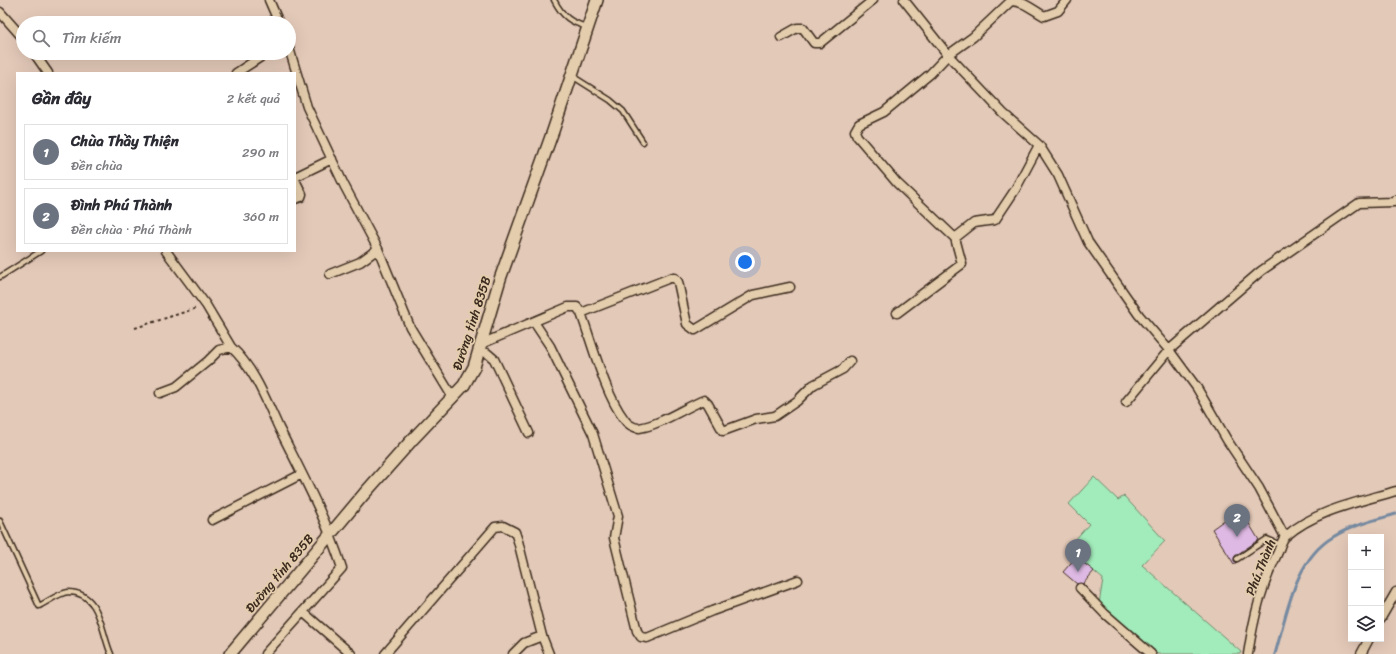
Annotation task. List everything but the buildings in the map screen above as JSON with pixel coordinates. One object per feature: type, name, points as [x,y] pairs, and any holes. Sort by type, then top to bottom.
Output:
[{"type":"main road","name":"Đường tỉnh 835B","points":[[230,654],[331,533],[411,441],[464,385],[474,367],[500,279],[572,76],[597,0]]},
{"type":"street","points":[[269,0],[276,16]]},
{"type":"street","points":[[781,37],[797,28],[803,28],[814,43],[820,43],[873,0]]},
{"type":"street","points":[[904,0],[948,55],[1003,113],[1039,145],[1058,175],[1088,242],[1140,315],[1169,350],[1197,388],[1227,440],[1259,488],[1285,537]]},
{"type":"street","points":[[897,313],[962,264],[955,238],[897,183],[857,136],[855,131],[859,124],[884,112],[930,74],[948,55],[973,37],[1011,1],[1020,1],[1033,11],[1044,16],[1058,11],[1067,0]]},
{"type":"street","points":[[0,12],[16,30]]},
{"type":"street","points":[[39,60],[47,72]]},
{"type":"street","points":[[238,72],[256,60]]},
{"type":"street","points":[[293,60],[307,107],[378,249],[410,327],[453,398]]},
{"type":"street","points":[[955,238],[974,223],[995,220],[1015,190],[1039,145]]},
{"type":"street","points":[[296,177],[332,159]]},
{"type":"street","points":[[296,182],[302,194],[301,197],[296,199]]},
{"type":"street","points":[[1126,402],[1169,350],[1261,271],[1359,203],[1394,202],[1396,200]]},
{"type":"street","points":[[330,274],[360,262],[378,249]]},
{"type":"street","points":[[167,252],[206,305],[231,347],[242,357],[331,533],[342,568],[266,654]]},
{"type":"street","points":[[581,313],[670,278],[675,278],[678,282],[687,324],[695,330],[753,295],[790,287]]},
{"type":"street","points":[[479,348],[568,307],[577,307],[581,313],[608,388],[624,419],[629,425],[638,428],[654,424],[704,400],[708,404],[722,431],[756,419],[775,416],[797,401],[813,386],[843,369],[850,361]]},
{"type":"street","points":[[534,322],[550,346],[593,434],[618,516],[614,538],[637,631],[641,637],[647,638],[712,610],[798,580]]},
{"type":"street","points":[[160,393],[176,387],[219,350],[231,347]]},
{"type":"street","points":[[479,348],[494,359],[529,433]]},
{"type":"street","points":[[212,520],[302,474]]},
{"type":"street","name":"Phú Thành","points":[[1248,654],[1256,607],[1269,570],[1285,537],[1314,518],[1351,504],[1396,491]]},
{"type":"street","points":[[385,654],[496,527],[504,526],[515,532],[542,636],[549,654]]},
{"type":"street","points":[[1080,588],[1105,614],[1151,654]]},
{"type":"street","points":[[1384,613],[1396,592]]},
{"type":"street","points":[[303,612],[351,654]]},
{"type":"street","points":[[513,654],[524,643],[542,636]]},
{"type":"street","points":[[1361,654],[1367,642]]},
{"type":"lane","points":[[554,0],[559,9],[572,23],[588,27]]},
{"type":"lane","points":[[572,76],[610,100],[623,111],[643,142]]},
{"type":"lane","points":[[0,277],[39,252]]},
{"type":"lane","points":[[0,521],[39,606],[67,592],[82,595],[97,609],[111,654]]},
{"type":"lane","points":[[1237,559],[1267,539],[1281,545]]},
{"type":"path","points":[[135,328],[206,305]]},
{"type":"green space","points":[[1094,477],[1118,500],[1124,496],[1165,541],[1142,565],[1241,652],[1240,654],[1157,654],[1099,604],[1103,579],[1067,549],[1089,524],[1069,504]]},
{"type":"waterway","points":[[1275,654],[1288,605],[1309,559],[1320,547],[1340,533],[1364,523],[1396,514]]},
{"type":"place","name":"Đình Phú Thành","points":[[1237,537]]},
{"type":"place","name":"Chùa Thầy Thiện","points":[[1078,572]]}]
